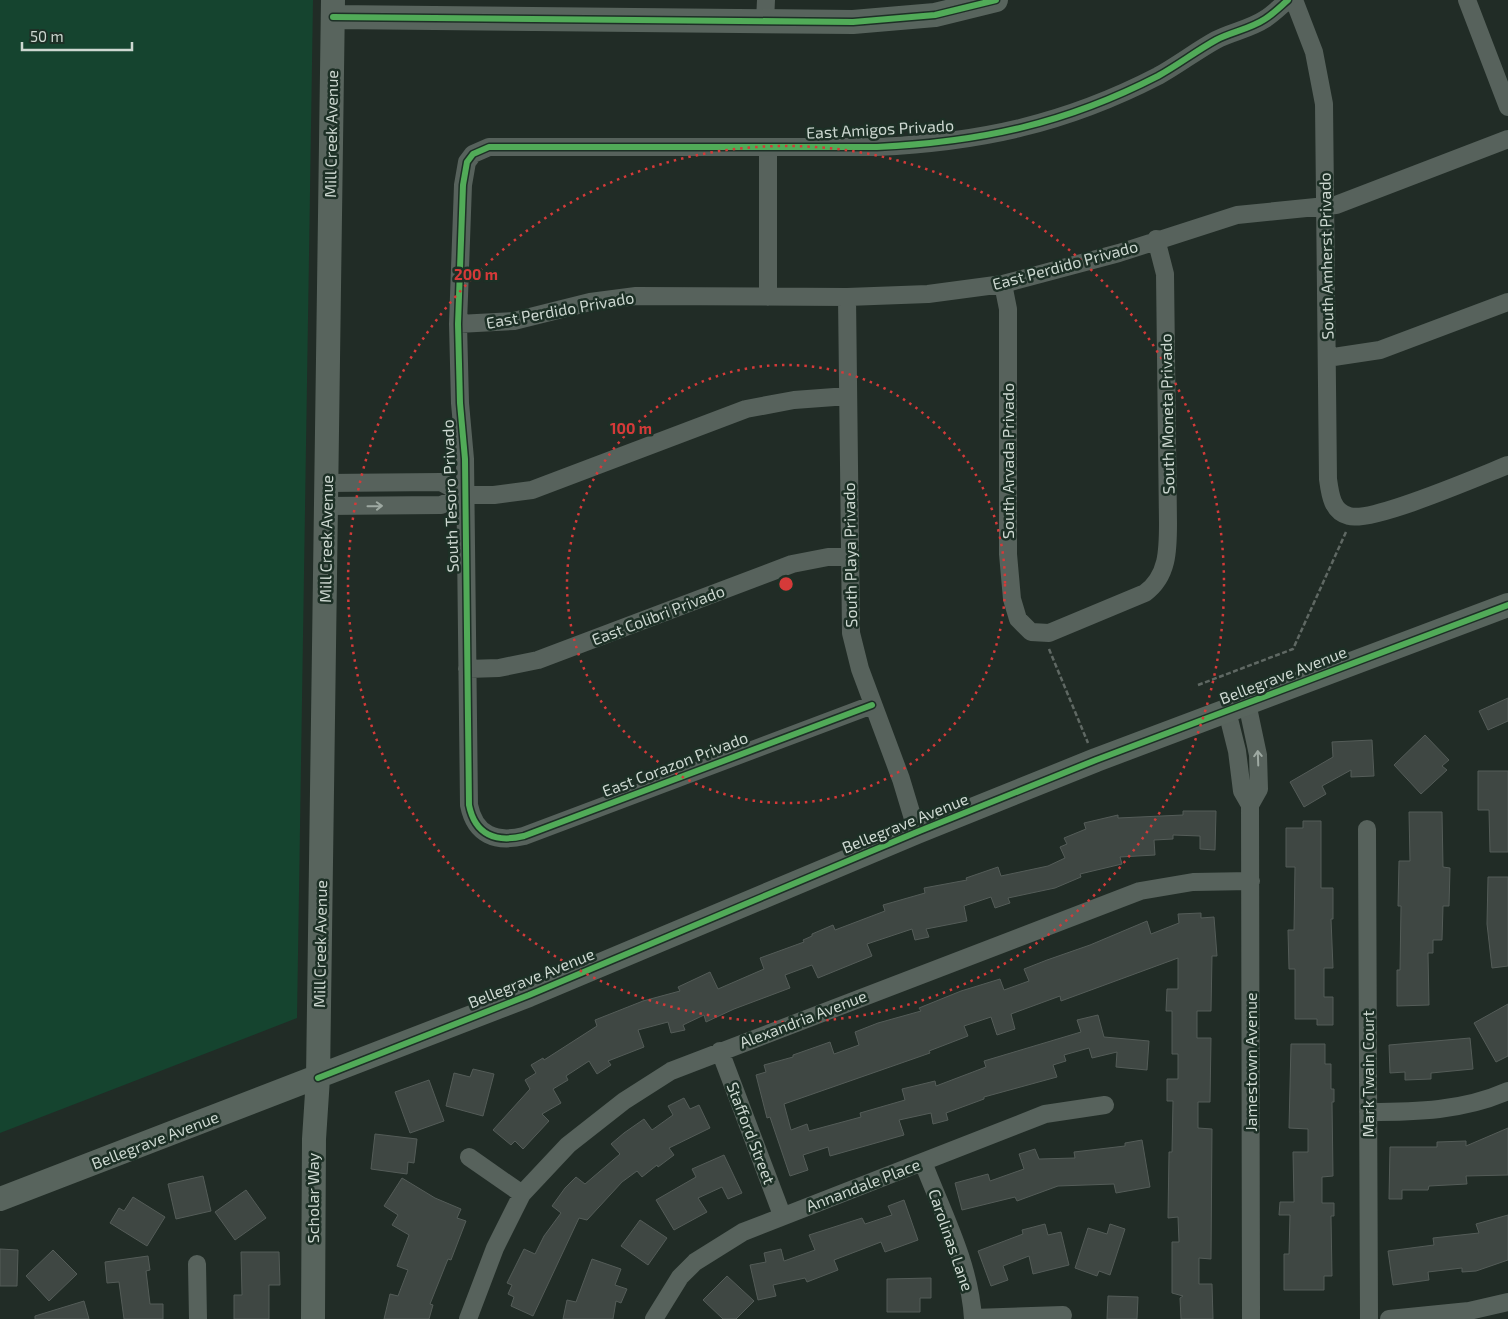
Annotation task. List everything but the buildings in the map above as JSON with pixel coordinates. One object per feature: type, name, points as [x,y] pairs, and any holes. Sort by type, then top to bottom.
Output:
[{"type":"street","points":[[333,9],[766,10],[853,22],[935,15],[996,0]]},
{"type":"street","name":"East Amigos Privado","points":[[473,154],[490,147],[907,146],[969,139],[1034,126],[1096,105],[1158,75],[1216,40],[1265,19],[1288,0]]},
{"type":"street","name":"South Amherst Privado","points":[[1294,0],[1314,52],[1324,104],[1328,479],[1335,507],[1347,515]]},
{"type":"street","points":[[1467,0],[1508,107]]},
{"type":"street","name":"Mill Creek Avenue","points":[[318,1078],[333,9]]},
{"type":"street","name":"East Perdido Privado","points":[[458,324],[514,321],[590,302],[636,296],[847,297],[928,294],[1003,284],[1088,262],[1237,215],[1325,207],[1348,201],[1508,139]]},
{"type":"street","points":[[768,147],[768,296]]},
{"type":"street","name":"South Tesoro Privado","points":[[473,154],[467,162],[463,185],[458,324],[460,403],[465,439],[469,805],[474,822],[485,834]]},
{"type":"street","name":"South Moneta Privado","points":[[1037,633],[1058,630],[1133,599],[1154,586],[1167,560],[1166,274],[1156,240]]},
{"type":"street","name":"South Arvada Privado","points":[[1003,284],[1008,309],[1010,576],[1014,610],[1023,626],[1037,633]]},
{"type":"street","name":"South Playa Privado","points":[[847,297],[848,557],[851,634],[872,705],[901,779],[917,832]]},
{"type":"street","points":[[1326,358],[1380,350],[1508,302]]},
{"type":"street","points":[[326,483],[441,482],[465,494],[494,495],[532,490],[746,409],[794,400],[848,396]]},
{"type":"street","points":[[1347,515],[1373,516],[1508,465]]},
{"type":"street","points":[[326,506],[441,505],[465,494]]},
{"type":"street","name":"East Colibri Privado","points":[[467,669],[499,668],[538,660],[792,564],[828,557],[848,557]]},
{"type":"street","name":"Bellegrave Avenue","points":[[0,1199],[318,1078],[529,995],[917,832],[1096,760],[1508,605]]},
{"type":"street","name":"East Corazon Privado","points":[[485,834],[504,839],[524,836],[872,705]]},
{"type":"street","name":"Jamestown Avenue","points":[[1237,707],[1237,752],[1242,791],[1250,805],[1251,1319]]},
{"type":"street","name":"Mark Twain Court","points":[[1367,830],[1369,1319]]},
{"type":"street","name":"Alexandria Avenue","points":[[468,1319],[495,1248],[522,1194],[568,1145],[624,1101],[671,1071],[1140,891],[1193,882],[1251,881]]},
{"type":"street","name":"Stafford Street","points":[[720,1052],[782,1215]]},
{"type":"street","name":"Scholar Way","points":[[313,1319],[314,1139],[318,1078]]},
{"type":"street","points":[[1368,1112],[1452,1109],[1493,1098],[1508,1091]]},
{"type":"street","name":"Annandale Place","points":[[654,1319],[680,1277],[696,1262],[743,1232],[782,1215],[1045,1114],[1105,1105]]},
{"type":"street","points":[[469,1157],[522,1194]]},
{"type":"street","name":"Carolinas Lane","points":[[923,1162],[964,1267],[971,1298],[973,1318]]},
{"type":"street","points":[[197,1264],[198,1319]]},
{"type":"street","points":[[1389,1319],[1468,1311],[1508,1303]]},
{"type":"street","points":[[973,1318],[1063,1315]]},
{"type":"path","points":[[1198,685],[1293,649],[1347,515]]},
{"type":"path","points":[[1037,633],[1096,760]]},
{"type":"green space","points":[[0,0],[313,0],[297,1018],[0,1133]]},
{"type":"cycle path","points":[[333,17],[853,22],[935,15],[996,0]]},
{"type":"cycle path","points":[[872,705],[524,836],[514,838],[496,837],[482,830],[476,823],[469,805],[465,459],[460,403],[458,324],[463,185],[467,162],[473,154],[489,147],[877,147],[951,141],[987,135],[1055,118],[1123,93],[1158,76],[1216,40],[1259,22],[1271,15],[1288,0]]},
{"type":"cycle path","points":[[318,1078],[529,995],[917,832],[1096,760],[1508,605]]}]
